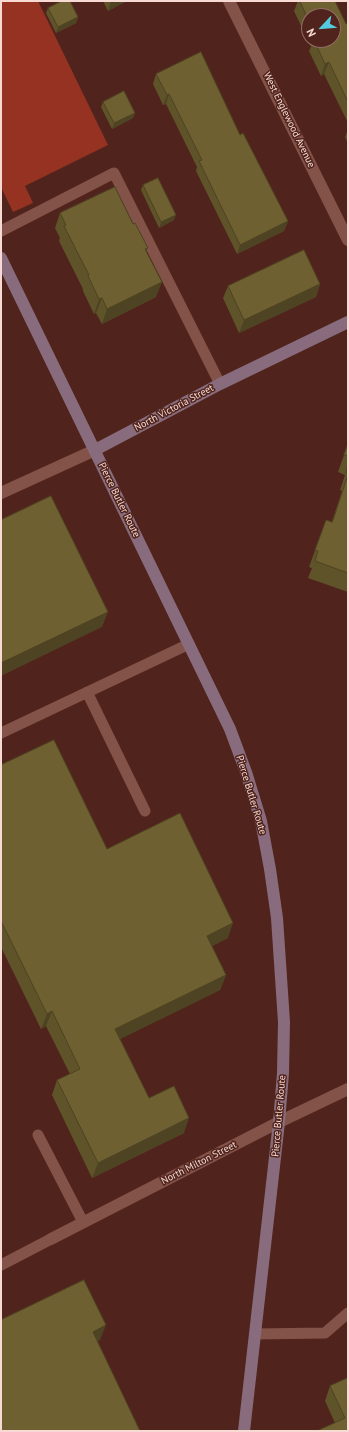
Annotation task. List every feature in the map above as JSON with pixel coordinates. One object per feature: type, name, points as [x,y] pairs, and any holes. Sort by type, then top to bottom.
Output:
[{"type":"main road","name":"Pierce Butler Route","points":[[1,258],[230,729],[246,772],[261,821],[277,918],[284,1022],[283,1073],[279,1122],[244,1431]]},
{"type":"main road","name":"North Victoria Street","points":[[95,450],[220,384],[348,322]]},
{"type":"street","name":"West Englewood Avenue","points":[[229,1],[348,240]]},
{"type":"street","name":"North Victoria Street","points":[[1,493],[95,450]]},
{"type":"street","name":"North Milton Street","points":[[51,1239],[279,1122],[348,1090]]},
{"type":"lane","points":[[1,231],[114,173],[220,384]]},
{"type":"lane","points":[[1,733],[189,644]]},
{"type":"lane","points":[[87,692],[145,811]]},
{"type":"lane","points":[[38,1135],[83,1222]]},
{"type":"lane","points":[[1,1264],[51,1239]]},
{"type":"lane","points":[[255,1334],[325,1333],[348,1313]]},
{"type":"shaded area","points":[[1,1],[38,1],[108,145],[25,186],[33,203],[13,212],[1,187]]},
{"type":"building","points":[[62,1],[70,1],[78,17],[58,27],[48,8]]},
{"type":"building","points":[[300,1],[335,1],[338,8],[303,8]]},
{"type":"building","points":[[341,14],[346,24],[348,23],[348,102],[329,62],[325,64],[318,48],[341,48]]},
{"type":"building","points":[[201,52],[240,135],[243,133],[288,221],[240,245],[199,161],[202,160],[169,94],[167,95],[156,74]]},
{"type":"building","points":[[124,91],[135,113],[114,123],[103,102]]},
{"type":"building","points":[[158,178],[176,215],[161,222],[143,185]]},
{"type":"building","points":[[115,187],[133,224],[135,223],[148,248],[145,249],[162,282],[107,309],[102,298],[99,299],[88,276],[89,275],[64,226],[66,225],[60,213]]},
{"type":"building","points":[[304,250],[320,284],[244,320],[228,286]]},
{"type":"building","points":[[348,444],[348,456],[344,455]]},
{"type":"building","points":[[348,475],[348,573],[315,561],[318,551],[315,550],[326,520],[332,522]]},
{"type":"building","points":[[51,496],[108,612],[1,663],[1,520]]},
{"type":"building","points":[[54,740],[107,849],[180,813],[233,923],[207,936],[226,975],[115,1029],[149,1098],[174,1086],[189,1118],[98,1163],[57,1080],[80,1069],[52,1011],[47,1014],[1,921],[1,765]]},
{"type":"building","points":[[84,1280],[106,1325],[93,1332],[140,1431],[1,1431],[1,1320]]},
{"type":"building","points":[[348,1378],[348,1431],[320,1431],[319,1430],[345,1418],[330,1386]]}]
